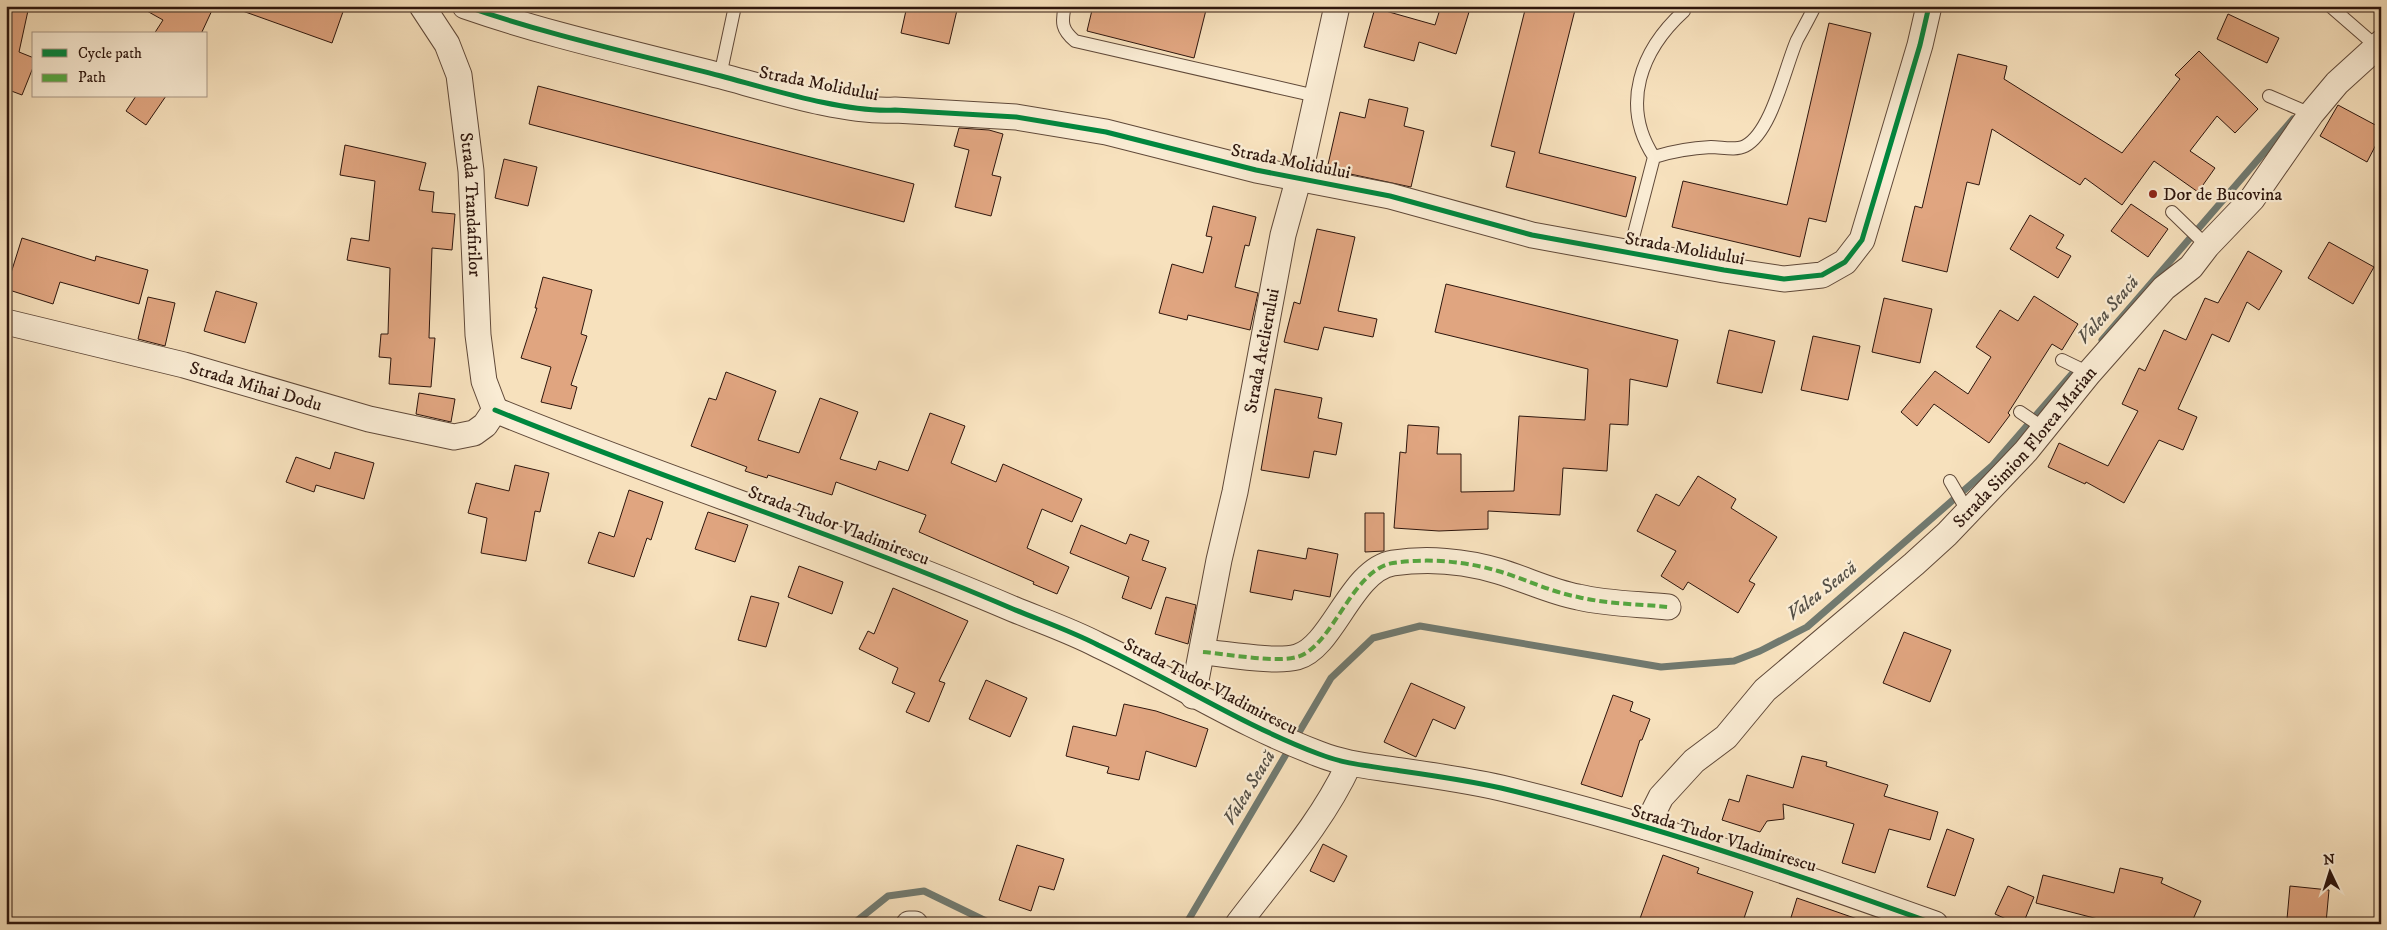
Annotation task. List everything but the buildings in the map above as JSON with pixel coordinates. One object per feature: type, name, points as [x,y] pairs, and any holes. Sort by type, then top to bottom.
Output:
[{"type":"street","name":"Strada Trandafirilor","points":[[422,6],[447,44],[459,75],[471,171],[478,335],[484,381],[495,410]]},
{"type":"street","name":"Strada Molidului","points":[[465,6],[512,21],[827,102],[877,111],[895,110],[1016,117],[1106,132],[1256,170],[1390,196],[1532,235],[1784,279],[1822,275],[1845,262],[1862,240],[1920,45],[1929,6]]},
{"type":"street","name":"Strada Atelierului","points":[[1193,696],[1283,235],[1299,177],[1337,6]]},
{"type":"street","name":"Strada Simion Florea Marian","points":[[1646,827],[1661,797],[1694,761],[1726,737],[1765,690],[1914,564],[1965,508],[2045,429],[2089,373],[2164,288],[2190,268],[2203,242],[2252,199],[2311,114],[2373,41]]},
{"type":"street","name":"Strada Mihai Dodu","points":[[6,322],[184,365],[369,419],[454,437],[480,429],[495,410]]},
{"type":"street","name":"Strada Tudor Vladimirescu","points":[[495,410],[621,460],[731,498],[952,583],[1098,645],[1193,696],[1320,755],[1349,764],[1496,786],[1646,827],[1830,886],[1935,924]]},
{"type":"street","points":[[1202,652],[1260,657],[1298,656],[1318,642],[1374,570],[1391,564],[1422,561],[1455,563],[1496,571],[1578,598],[1668,607]]},
{"type":"street","points":[[1238,924],[1301,844],[1340,785],[1349,764]]},
{"type":"street","points":[[909,924],[915,924]]},
{"type":"lane","points":[[720,76],[735,6]]},
{"type":"lane","points":[[1065,6],[1062,22],[1065,33],[1075,41],[1316,96]]},
{"type":"lane","points":[[1654,157],[1673,151],[1745,146],[1771,114],[1797,40],[1815,6]]},
{"type":"lane","points":[[2330,6],[2373,41]]},
{"type":"lane","points":[[1629,252],[1654,157],[1644,141],[1638,115],[1637,88],[1654,44],[1668,26],[1684,11]]},
{"type":"lane","points":[[2269,96],[2311,114]]},
{"type":"lane","points":[[2172,212],[2203,242]]},
{"type":"lane","points":[[2062,360],[2089,373]]},
{"type":"lane","points":[[2020,412],[2045,429]]},
{"type":"lane","points":[[1950,481],[1965,508]]},
{"type":"waterway","name":"Valea Seacă","points":[[2102,340],[2293,119]]},
{"type":"waterway","name":"Valea Seacă","points":[[1186,924],[1331,678],[1373,638],[1420,626],[1661,667],[1734,661],[1760,651],[1807,627],[1992,466],[2078,367]]},
{"type":"waterway","name":"Valea Seacă","points":[[853,924],[888,896],[924,891],[992,924]]},
{"type":"marked path","points":[[1203,652],[1264,659],[1297,657],[1310,650],[1321,639],[1365,579],[1378,569],[1393,563],[1406,561],[1446,561],[1472,565],[1498,571],[1578,597],[1668,607]]},
{"type":"cycle path","points":[[465,6],[560,35],[831,104],[875,110],[1016,117],[1106,132],[1256,170],[1390,196],[1532,235],[1784,279],[1822,275],[1845,262],[1862,240],[1920,45],[1929,6]]},
{"type":"cycle path","points":[[495,410],[559,436],[949,582],[1067,631],[1126,659],[1263,730],[1328,757],[1357,764],[1488,785],[1611,817],[1720,850],[1935,924]]},
{"type":"place","name":"Dor de Bucovina","points":[[2153,194]]}]
